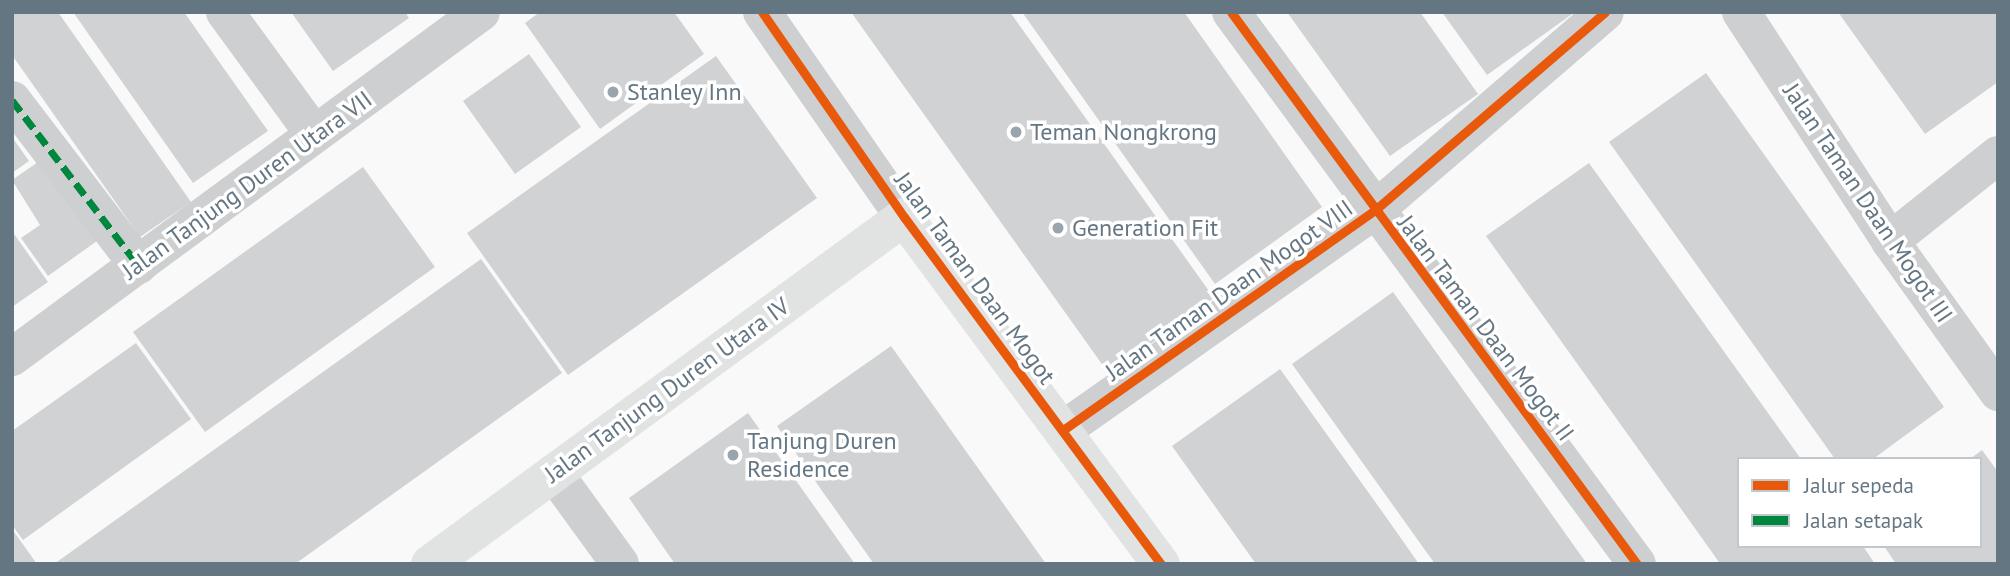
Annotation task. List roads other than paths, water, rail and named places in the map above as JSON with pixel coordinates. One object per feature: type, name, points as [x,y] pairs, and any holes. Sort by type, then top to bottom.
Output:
[{"type":"street","points":[[225,12],[314,134]]},
{"type":"street","name":"Jalan Tanjung Duren Utara VII","points":[[12,357],[481,12]]},
{"type":"street","name":"Jalan Taman Daan Mogot","points":[[762,12],[904,217],[1161,564]]},
{"type":"street","name":"Jalan Taman Daan Mogot II","points":[[1231,12],[1637,564]]},
{"type":"street","name":"Jalan Taman Daan Mogot VIII","points":[[1062,430],[1375,210],[1605,12]]},
{"type":"street","name":"Jalan Taman Daan Mogot III","points":[[1741,12],[1890,241],[1998,392]]},
{"type":"street","points":[[12,100],[138,265]]},
{"type":"street","points":[[1890,241],[1998,155]]},
{"type":"street","name":"Jalan Tanjung Duren Utara IV","points":[[430,564],[904,217]]},
{"type":"street","points":[[554,473],[620,564]]},
{"type":"place","name":"Stanley Inn","points":[[613,92]]},
{"type":"place","name":"Teman Nongkrong","points":[[1016,132]]},
{"type":"place","name":"Generation Fit","points":[[1058,228]]},
{"type":"place","name":"Tanjung Duren Residence","points":[[733,455]]}]
